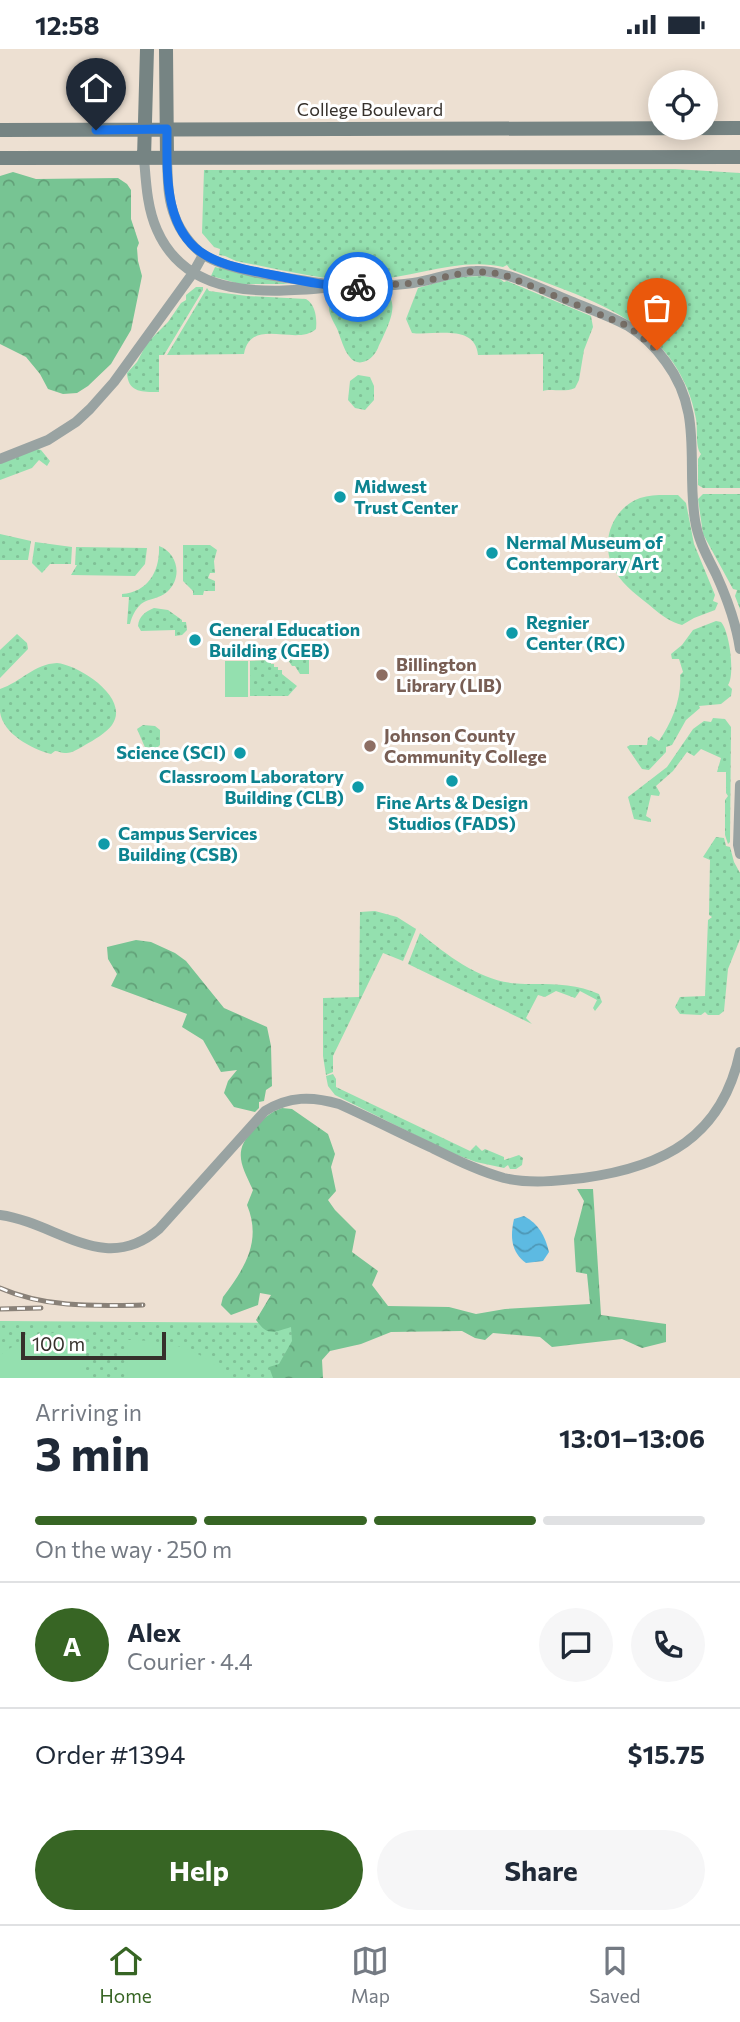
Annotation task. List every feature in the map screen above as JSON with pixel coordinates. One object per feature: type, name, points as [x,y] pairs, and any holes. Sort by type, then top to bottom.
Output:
[{"type":"main road","points":[[144,158],[147,49]]},
{"type":"main road","points":[[166,49],[167,158]]},
{"type":"main road","name":"College Boulevard","points":[[0,130],[740,128]]},
{"type":"main road","points":[[0,158],[740,157]]},
{"type":"street","points":[[144,158],[150,212],[157,230],[178,260],[193,273],[228,288],[300,291],[386,286],[415,283],[456,273],[489,271],[606,315],[643,336],[668,365],[688,405],[692,426],[693,492],[699,538],[732,613],[740,649]]},
{"type":"street","points":[[167,158],[169,189],[175,218],[190,242],[203,255],[252,271],[342,287]]},
{"type":"street","points":[[0,459],[48,440],[76,422],[90,409],[114,382],[193,273],[203,255]]},
{"type":"street","points":[[740,785],[740,854]]},
{"type":"street","points":[[0,1215],[20,1219],[94,1247],[108,1250],[134,1246],[159,1229],[264,1111],[277,1104],[303,1098],[319,1098],[339,1104],[480,1171],[507,1178],[534,1182],[604,1175],[658,1160],[699,1133],[715,1115],[727,1095],[736,1073],[740,1052]]},
{"type":"green space","points":[[675,169],[740,173],[740,488],[703,488],[698,485],[698,459],[701,454],[697,423],[687,388],[674,363],[656,342],[636,325],[588,299],[510,269],[507,265],[453,266],[370,280],[303,274],[236,261],[219,255],[220,249],[214,247],[202,233],[204,170]]},
{"type":"green space","points":[[13,172],[36,179],[118,178],[131,190],[131,219],[139,243],[138,261],[142,276],[131,330],[111,364],[77,393],[63,394],[48,389],[26,357],[0,344],[0,176]]},
{"type":"green space","points":[[215,267],[288,284],[240,284],[211,276]]},
{"type":"green space","points":[[484,276],[507,281],[591,316],[593,327],[584,350],[575,388],[543,391],[543,354],[478,355],[470,338],[462,335],[412,333],[406,319],[418,288],[457,277]]},
{"type":"green space","points":[[196,287],[203,287],[203,290],[164,355],[159,355],[159,392],[133,388],[127,373],[137,362],[147,343],[186,300],[186,295]]},
{"type":"green space","points":[[207,288],[209,291],[247,296],[306,299],[314,308],[316,329],[308,334],[264,334],[255,337],[248,343],[244,354],[167,355]]},
{"type":"green space","points":[[343,292],[381,292],[392,301],[391,317],[384,335],[376,352],[365,361],[357,362],[347,354],[330,312],[332,299]]},
{"type":"green space","points":[[358,375],[370,377],[374,386],[374,400],[365,410],[355,408],[348,400],[350,381]]},
{"type":"green space","points":[[37,449],[50,461],[47,466],[39,460],[32,468],[0,480],[0,463]]},
{"type":"green space","points":[[703,494],[740,494],[740,609],[735,596],[737,590],[733,589],[703,534],[698,499]]},
{"type":"green space","points":[[678,495],[686,503],[694,544],[715,595],[713,601],[718,603],[715,610],[682,625],[663,616],[628,587],[615,571],[608,550],[608,539],[615,519],[630,503],[649,496]]},
{"type":"green space","points":[[0,534],[31,541],[28,560],[0,560]]},
{"type":"green space","points":[[35,542],[72,547],[71,564],[50,564],[42,573],[32,563]]},
{"type":"green space","points":[[183,545],[210,545],[217,550],[215,573],[210,573],[208,578],[215,581],[215,591],[193,595],[193,591],[183,581]]},
{"type":"green space","points":[[159,546],[171,554],[174,560],[177,573],[175,580],[167,592],[141,604],[130,624],[127,624],[129,597],[122,597],[122,594],[139,589],[151,578],[159,555]]},
{"type":"green space","points":[[76,547],[147,548],[145,564],[135,576],[71,575],[77,565]]},
{"type":"green space","points":[[154,608],[168,610],[182,622],[186,622],[187,630],[182,635],[175,636],[175,630],[141,631],[138,626],[140,620]]},
{"type":"green space","points":[[716,621],[721,622],[724,627],[729,644],[731,673],[728,685],[732,689],[731,696],[721,704],[699,706],[686,720],[672,745],[666,747],[666,752],[649,770],[642,769],[627,747],[647,745],[651,736],[659,741],[672,718],[678,701],[680,675],[683,672],[679,659],[672,659],[671,654],[693,630]]},
{"type":"green space","points":[[17,634],[27,643],[28,649],[0,678],[0,650]]},
{"type":"green space","points":[[281,653],[309,653],[309,674],[300,674],[295,666],[281,657]]},
{"type":"green space","points":[[271,660],[274,667],[282,670],[282,674],[297,686],[288,696],[250,696],[250,661]]},
{"type":"green space","points":[[225,661],[248,661],[248,697],[225,697]]},
{"type":"green space","points":[[57,663],[78,670],[100,685],[115,704],[116,715],[112,725],[92,741],[70,753],[55,751],[51,754],[12,734],[2,720],[0,689],[34,670]]},
{"type":"green space","points":[[713,718],[725,719],[731,727],[730,842],[728,844],[725,835],[725,800],[728,796],[726,772],[717,772],[721,758],[701,749],[694,756],[687,752],[673,771],[656,786],[659,796],[651,795],[646,816],[651,822],[634,819],[628,797],[667,767],[693,729],[704,721],[711,722]]},
{"type":"green space","points":[[143,725],[155,726],[160,730],[160,745],[151,754],[147,752],[137,729]]},
{"type":"green space","points":[[716,837],[724,838],[726,846],[730,847],[740,873],[740,939],[728,969],[724,1011],[719,1015],[708,1015],[705,1012],[701,1015],[680,1014],[675,1007],[680,997],[705,996],[708,920],[712,917],[709,915],[710,860],[703,857]]},
{"type":"green space","points":[[375,911],[397,917],[416,929],[403,961],[383,953],[333,1056],[333,1072],[326,1075],[323,1056],[323,998],[359,997],[360,912]]},
{"type":"green space","points":[[420,933],[456,961],[482,975],[510,983],[581,988],[599,994],[602,1002],[595,1011],[593,1008],[597,1000],[580,991],[575,998],[556,991],[545,997],[538,995],[526,1018],[532,1024],[408,964]]},
{"type":"green space","points":[[136,940],[151,942],[175,953],[186,961],[224,1008],[267,1027],[271,1046],[272,1086],[266,1090],[264,1101],[259,1102],[259,1108],[255,1112],[234,1107],[224,1093],[228,1081],[237,1070],[221,1072],[203,1040],[182,1027],[187,1014],[111,986],[117,974],[108,959],[107,947]]},
{"type":"green space","points":[[333,1074],[336,1087],[470,1151],[476,1145],[482,1151],[485,1149],[504,1157],[504,1160],[519,1155],[523,1158],[522,1165],[516,1169],[510,1169],[508,1165],[504,1168],[449,1152],[335,1095],[328,1086],[326,1076]]},
{"type":"green space","points":[[282,1108],[292,1109],[328,1134],[335,1154],[331,1167],[336,1191],[328,1200],[356,1231],[352,1252],[378,1271],[372,1285],[388,1306],[449,1307],[476,1314],[505,1309],[590,1304],[587,1274],[576,1272],[574,1239],[584,1201],[577,1189],[593,1189],[601,1315],[666,1324],[666,1342],[642,1348],[622,1339],[552,1347],[540,1337],[493,1333],[485,1340],[462,1331],[391,1332],[361,1344],[330,1351],[322,1360],[323,1378],[273,1378],[269,1367],[279,1364],[292,1341],[291,1327],[268,1331],[256,1320],[271,1295],[260,1293],[258,1305],[231,1315],[221,1305],[223,1297],[244,1265],[252,1242],[253,1230],[247,1205],[253,1190],[242,1165],[243,1144],[264,1119]]},
{"type":"green space","points":[[0,1321],[311,1323],[310,1378],[0,1378]]},
{"type":"green space","points":[[84,1331],[84,1378],[0,1378],[0,1355],[8,1349],[33,1338]]},
{"type":"green space","points":[[128,1340],[183,1348],[207,1359],[229,1378],[127,1378]]},
{"type":"water","points":[[524,1216],[541,1231],[546,1241],[549,1252],[543,1261],[526,1263],[517,1254],[512,1238],[514,1219]]},
{"type":"railway","points":[[0,1288],[17,1295],[53,1302],[143,1305]]},
{"type":"railway","points":[[1,1309],[41,1308]]},
{"type":"way so far","points":[[358,287],[415,283],[456,273],[489,271],[606,315],[643,336],[657,350]]},
{"type":"place","name":"Midwest Trust Center","points":[[340,497]]},
{"type":"place","name":"Nermal Museum of Contemporary Art","points":[[492,553]]},
{"type":"place","name":"Regnier Center (RC)","points":[[512,633]]},
{"type":"place","name":"General Education Building (GEB)","points":[[195,640]]},
{"type":"place","name":"Billington Library (LIB)","points":[[382,675]]},
{"type":"place","name":"Johnson County Community College","points":[[370,746]]},
{"type":"place","name":"Science (SCI)","points":[[240,753]]},
{"type":"place","name":"Fine Arts & Design Studios (FADS)","points":[[452,781]]},
{"type":"place","name":"Classroom Laboratory Building (CLB)","points":[[358,787]]},
{"type":"place","name":"Campus Services Building (CSB)","points":[[104,844]]},
{"type":"route","points":[[96,130],[167,129],[171,205],[181,229],[203,255],[252,271],[342,287],[358,287]]}]
